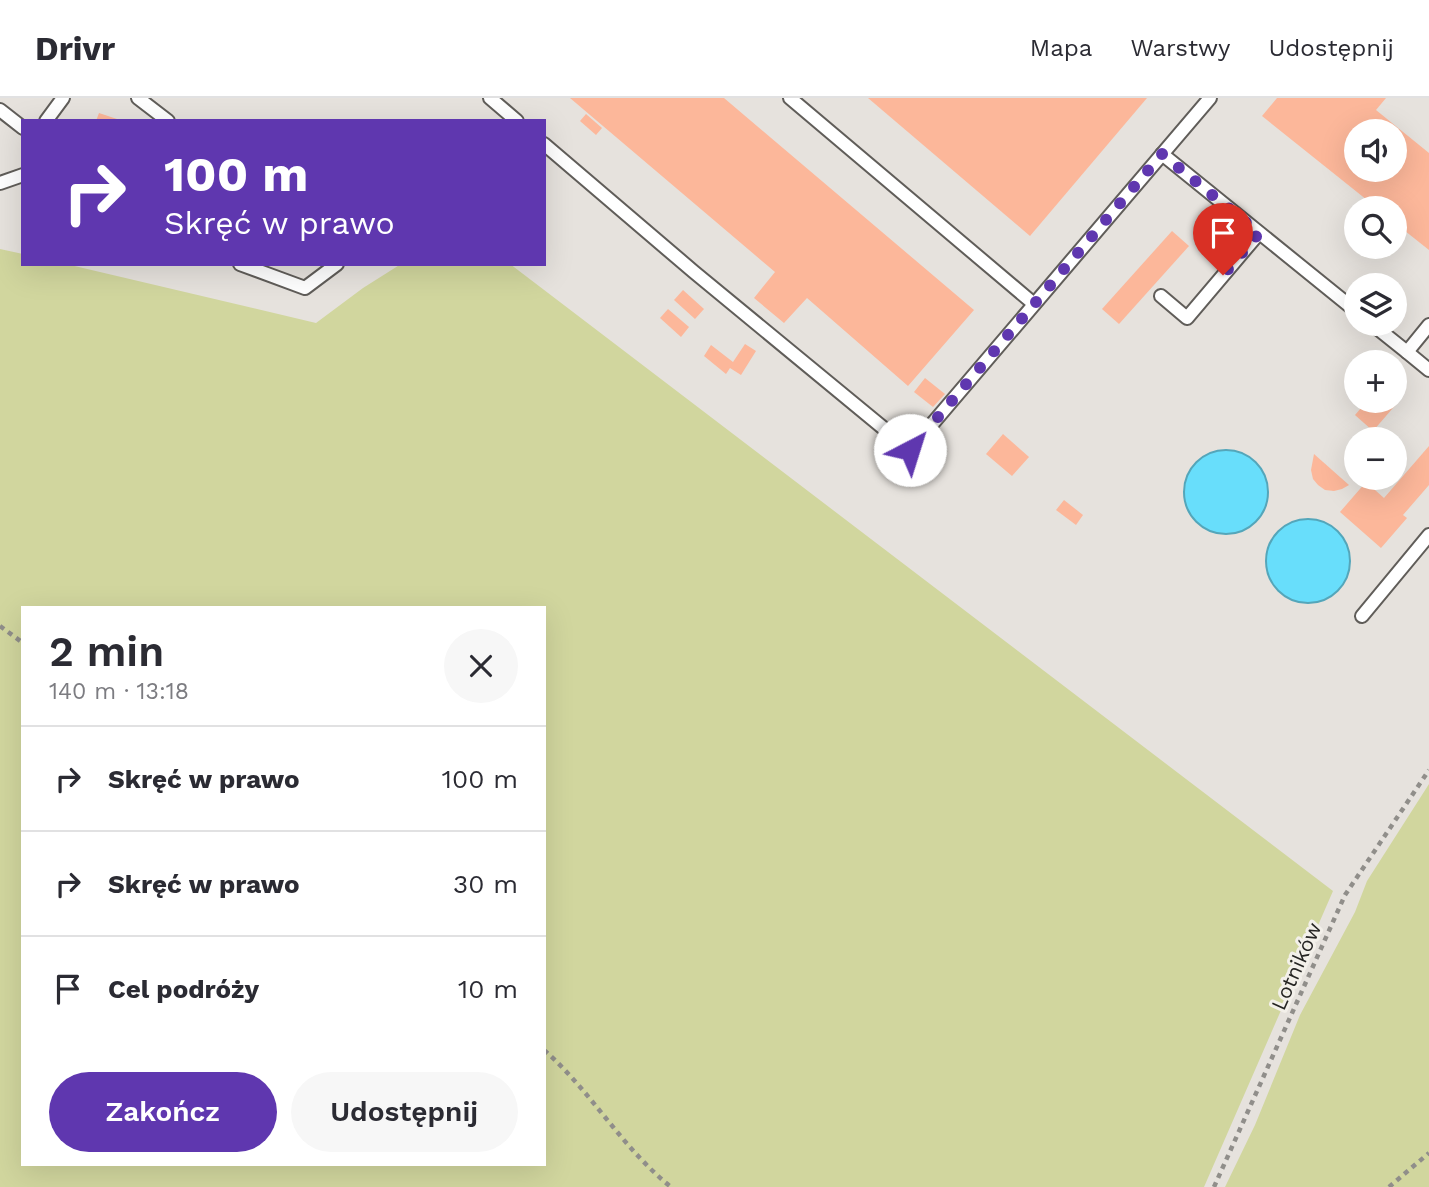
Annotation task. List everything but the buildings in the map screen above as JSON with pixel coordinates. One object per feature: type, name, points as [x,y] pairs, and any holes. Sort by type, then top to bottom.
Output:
[{"type":"lane","points":[[47,119],[63,98]]},
{"type":"lane","points":[[138,98],[165,119]]},
{"type":"lane","points":[[490,98],[515,119]]},
{"type":"lane","points":[[790,98],[1034,304]]},
{"type":"lane","points":[[546,146],[910,450],[1210,98]]},
{"type":"lane","points":[[0,110],[21,126]]},
{"type":"lane","points":[[1162,154],[1344,301]]},
{"type":"lane","points":[[0,183],[21,176]]},
{"type":"lane","points":[[1161,296],[1187,318],[1259,233]]},
{"type":"lane","points":[[245,266],[305,288],[334,266]]},
{"type":"lane","points":[[1429,325],[1407,352],[1429,370]]},
{"type":"lane","points":[[1387,336],[1404,350]]},
{"type":"lane","points":[[1362,616],[1429,535]]},
{"type":"path","points":[[0,626],[21,642]]},
{"type":"path","name":"Lotników","points":[[1214,1187],[1345,895],[1429,770]]},
{"type":"path","points":[[546,1052],[566,1069],[652,1171],[671,1187]]},
{"type":"path","points":[[1388,1187],[1429,1153]]},
{"type":"green space","points":[[0,249],[21,254],[21,266],[74,266],[316,323],[398,266],[513,266],[1333,891],[1204,1187],[0,1187]]},
{"type":"green space","points":[[1429,784],[1429,1187],[1225,1187],[1255,1125],[1300,1015],[1355,912],[1367,881]]},
{"type":"water","points":[[1226,450],[1242,453],[1256,462],[1265,476],[1268,492],[1265,508],[1256,522],[1242,531],[1226,534],[1210,531],[1196,522],[1187,508],[1184,492],[1187,476],[1196,462],[1210,453]]},
{"type":"water","points":[[1308,519],[1324,522],[1338,531],[1347,545],[1350,561],[1347,577],[1338,591],[1324,600],[1308,603],[1292,600],[1278,591],[1269,577],[1266,561],[1269,545],[1278,531],[1292,522]]},
{"type":"route","points":[[910,450],[1162,154],[1259,233],[1223,275]]}]
